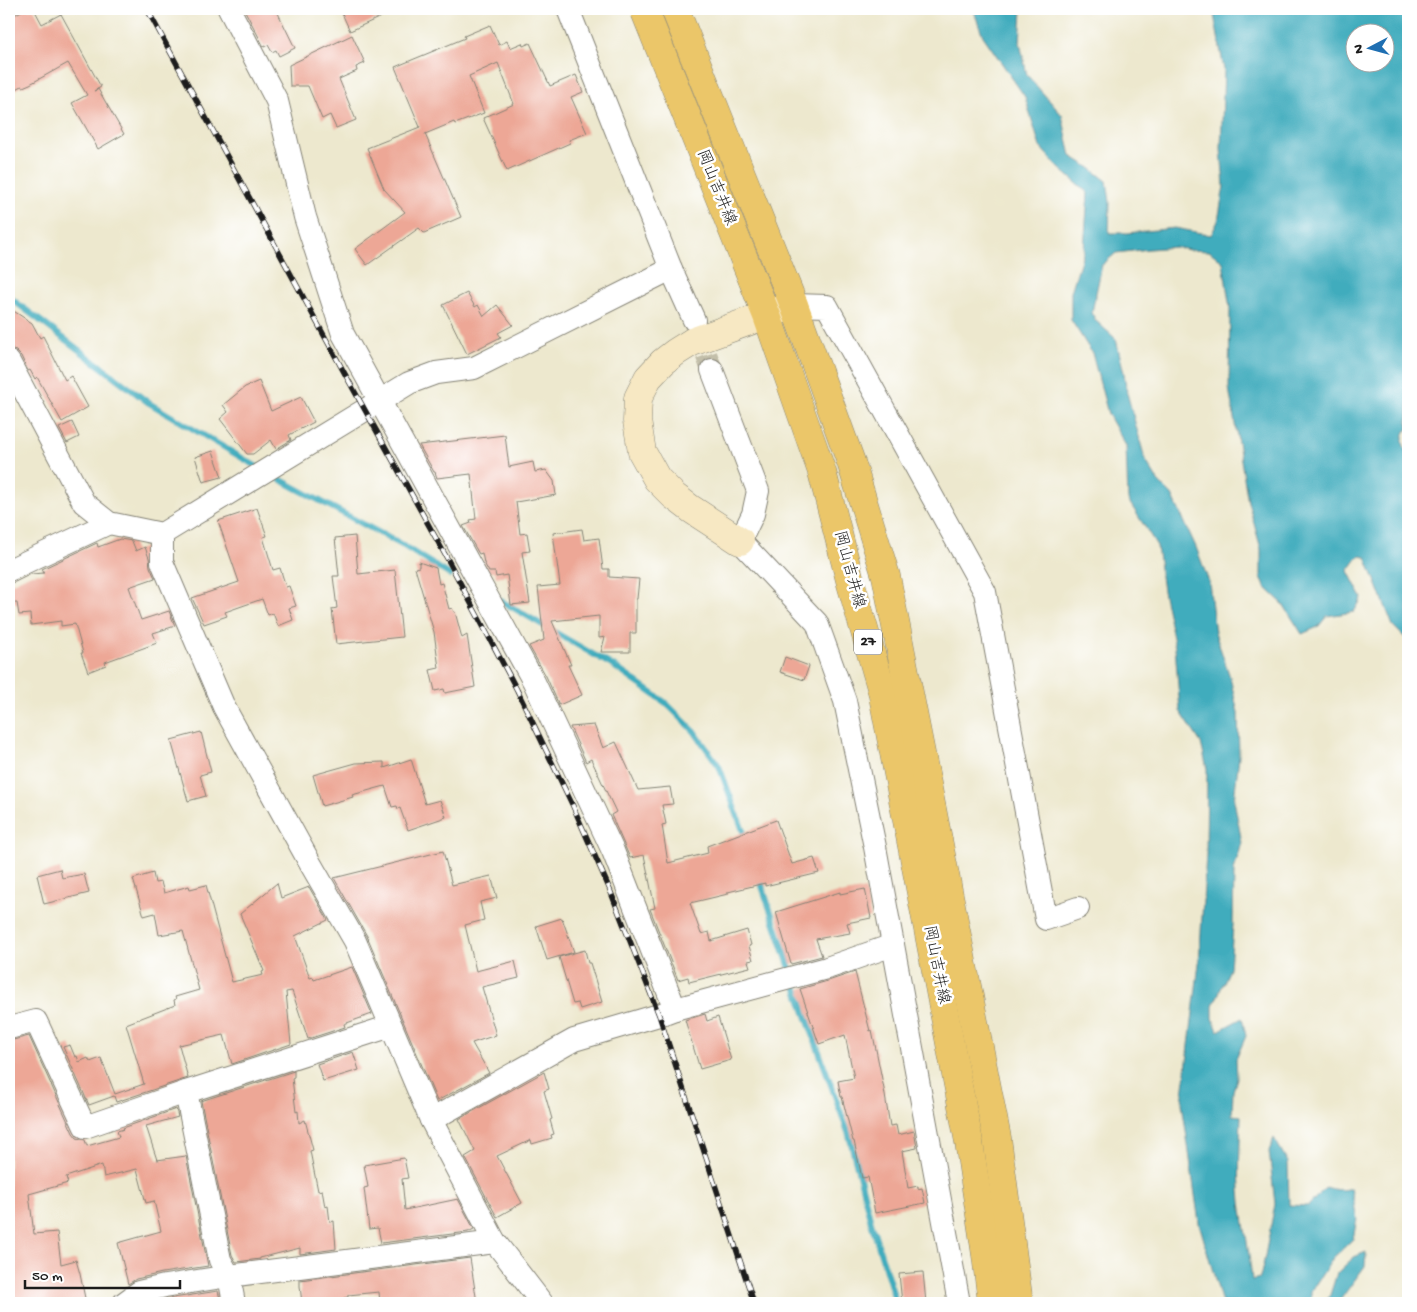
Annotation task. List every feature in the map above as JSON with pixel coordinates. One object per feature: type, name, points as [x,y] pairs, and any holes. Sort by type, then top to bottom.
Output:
[{"type":"main road","name":"岡山吉井線","points":[[644,9],[767,316],[822,472],[851,584],[882,691],[969,1142],[992,1303]]},
{"type":"main road","name":"岡山吉井線","points":[[675,9],[794,305],[852,462],[886,576],[997,1138],[1019,1303]]},
{"type":"street","points":[[229,9],[277,101],[305,217],[343,334],[534,682],[614,851],[675,1009]]},
{"type":"street","points":[[568,9],[671,268],[694,320]]},
{"type":"street","points":[[9,362],[84,504],[109,523],[162,534],[409,383],[436,373],[474,368],[671,268]]},
{"type":"street","points":[[959,1303],[875,846],[846,700],[817,623],[740,541],[674,496],[657,479],[642,452],[637,422],[638,398],[648,378],[662,362],[692,342],[794,305],[828,306],[984,592],[1046,919],[1078,908]]},
{"type":"street","points":[[712,370],[758,491],[753,514],[740,541]]},
{"type":"street","points":[[9,570],[109,523]]},
{"type":"street","points":[[162,534],[162,562],[224,707],[355,941],[432,1120],[495,1242],[542,1303]]},
{"type":"street","points":[[432,1120],[574,1040],[675,1009],[827,968],[893,945]]},
{"type":"street","points":[[9,1028],[36,1021],[85,1126],[391,1026]]},
{"type":"street","points":[[186,1092],[220,1260],[229,1276],[234,1303]]},
{"type":"street","points":[[124,1303],[139,1292],[165,1286],[495,1242]]},
{"type":"water","points":[[973,9],[1022,9],[1020,43],[1027,75],[1062,115],[1071,156],[1107,181],[1110,202],[1109,233],[1175,228],[1211,235],[1218,221],[1224,186],[1221,149],[1224,70],[1213,9],[1408,9],[1408,430],[1404,434],[1403,440],[1408,457],[1408,641],[1393,626],[1366,557],[1359,556],[1348,571],[1362,598],[1354,612],[1327,616],[1318,627],[1302,634],[1283,604],[1265,587],[1261,577],[1261,549],[1248,502],[1229,388],[1230,309],[1223,262],[1209,251],[1176,247],[1116,253],[1102,265],[1092,312],[1095,320],[1116,339],[1127,393],[1145,459],[1158,481],[1172,495],[1196,547],[1209,582],[1215,633],[1230,677],[1238,713],[1239,756],[1234,800],[1242,843],[1234,870],[1230,969],[1213,1006],[1213,1018],[1218,1031],[1242,1018],[1246,1036],[1236,1059],[1237,1078],[1233,1091],[1232,1115],[1241,1116],[1240,1191],[1252,1280],[1260,1278],[1275,1204],[1269,1151],[1274,1138],[1288,1162],[1289,1205],[1308,1206],[1326,1187],[1338,1190],[1351,1188],[1357,1219],[1353,1239],[1334,1257],[1311,1291],[1311,1303],[1222,1303],[1199,1223],[1182,1103],[1199,963],[1206,855],[1207,769],[1201,743],[1180,711],[1175,647],[1163,591],[1157,546],[1128,500],[1126,446],[1108,414],[1092,353],[1071,320],[1071,292],[1084,250],[1088,193],[1059,168],[1040,147],[1025,97],[983,36]]},
{"type":"water","points":[[1366,1252],[1365,1266],[1338,1303],[1322,1303],[1330,1295],[1337,1273],[1354,1257]]},
{"type":"building","points":[[25,9],[34,9],[42,24],[61,14],[101,87],[94,91],[98,89],[124,134],[98,149],[72,103],[87,95],[68,63],[9,93],[9,18]]},
{"type":"building","points":[[244,9],[276,9],[295,48],[279,56],[276,50],[272,52],[268,45],[264,47]]},
{"type":"building","points":[[340,9],[398,9],[350,31]]},
{"type":"building","points":[[490,25],[499,45],[507,41],[510,48],[522,43],[523,46],[530,43],[550,86],[576,75],[583,92],[571,97],[587,133],[569,140],[570,143],[507,171],[483,118],[514,104],[498,63],[469,76],[484,113],[455,124],[454,122],[425,134],[461,217],[424,233],[419,228],[367,265],[355,249],[405,212],[384,189],[367,148],[420,127],[395,67],[465,38],[464,36]]},
{"type":"building","points":[[352,35],[365,63],[356,67],[357,71],[339,79],[356,120],[336,128],[330,115],[322,119],[308,86],[290,86],[289,65]]},
{"type":"building","points":[[467,293],[475,307],[478,305],[484,316],[497,305],[513,325],[498,333],[501,337],[467,354],[443,305]]},
{"type":"building","points":[[9,308],[32,323],[40,338],[43,336],[65,380],[71,376],[88,407],[62,422],[37,377],[35,379],[30,370],[28,371],[21,356],[13,350],[9,342]]},
{"type":"building","points":[[259,381],[271,411],[301,397],[314,422],[289,435],[291,440],[276,449],[271,440],[253,454],[247,454],[220,419],[228,412],[223,405],[245,387]]},
{"type":"building","points":[[72,422],[79,437],[67,443],[59,428]]},
{"type":"building","points":[[505,435],[509,467],[533,462],[535,472],[546,470],[554,481],[556,495],[516,502],[520,534],[527,533],[530,551],[522,552],[530,603],[511,605],[507,575],[496,577],[495,572],[489,572],[484,563],[482,553],[479,554],[463,526],[471,523],[470,520],[476,519],[471,474],[437,478],[419,445]]},
{"type":"building","points":[[213,451],[222,477],[203,482],[195,457]]},
{"type":"building","points":[[257,508],[267,536],[263,537],[273,570],[280,568],[286,587],[289,586],[296,606],[289,608],[293,620],[278,626],[273,613],[268,615],[262,599],[225,612],[227,616],[204,624],[192,598],[239,582],[218,521]]},
{"type":"building","points":[[582,529],[584,540],[599,538],[603,569],[609,569],[609,577],[639,579],[636,599],[636,633],[630,633],[630,652],[601,652],[605,637],[599,638],[599,616],[552,621],[571,665],[568,665],[582,695],[559,705],[546,676],[529,646],[544,640],[538,587],[560,585],[553,533]]},
{"type":"building","points":[[355,536],[358,574],[395,570],[402,637],[336,644],[332,609],[337,608],[333,576],[339,576],[335,538]]},
{"type":"building","points":[[120,539],[132,541],[136,551],[145,547],[155,578],[129,587],[141,620],[169,611],[175,626],[153,633],[157,643],[105,662],[106,665],[88,672],[81,653],[83,653],[75,624],[61,626],[61,621],[31,625],[30,614],[19,615],[17,603],[12,603],[9,583],[31,574],[44,573],[42,569],[97,543],[98,547]]},
{"type":"building","points":[[419,562],[436,568],[439,584],[442,583],[449,609],[452,608],[455,612],[462,638],[467,635],[475,687],[445,693],[444,689],[435,691],[430,670],[439,668],[434,632],[415,568],[419,567]]},
{"type":"building","points":[[785,657],[809,666],[804,680],[780,672]]},
{"type":"building","points":[[594,725],[603,748],[616,742],[638,790],[670,787],[673,804],[662,805],[666,824],[662,825],[668,863],[708,853],[707,846],[776,820],[792,864],[814,858],[819,873],[765,886],[765,883],[690,903],[701,934],[709,932],[711,941],[747,930],[753,960],[748,961],[750,967],[689,982],[688,977],[678,980],[650,909],[655,908],[644,855],[630,858],[611,815],[616,812],[591,759],[586,762],[570,727]]},
{"type":"building","points":[[201,732],[211,772],[200,775],[206,796],[188,801],[171,740]]},
{"type":"building","points":[[411,759],[425,804],[440,800],[446,817],[408,830],[400,808],[398,809],[397,806],[392,807],[385,786],[322,806],[313,775],[356,763],[384,762],[384,768]]},
{"type":"building","points":[[443,851],[452,885],[491,876],[497,898],[480,902],[484,920],[465,925],[476,971],[515,961],[519,978],[482,987],[496,1035],[472,1043],[489,1073],[437,1101],[367,936],[334,878]]},
{"type":"building","points":[[60,869],[62,878],[84,874],[89,893],[44,904],[37,875]]},
{"type":"building","points":[[153,873],[155,883],[161,882],[164,893],[189,886],[190,889],[206,885],[232,982],[263,975],[262,972],[264,971],[240,914],[277,883],[281,898],[309,887],[328,920],[295,936],[310,978],[313,977],[314,980],[352,967],[372,1014],[344,1024],[345,1027],[308,1039],[292,991],[286,992],[291,1044],[232,1064],[224,1035],[179,1045],[188,1078],[116,1102],[114,1096],[89,1105],[63,1047],[70,1045],[79,1062],[88,1058],[90,1062],[101,1058],[115,1094],[144,1084],[126,1024],[175,1005],[175,997],[199,990],[183,931],[159,935],[155,913],[144,916],[133,879]]},
{"type":"building","points":[[865,889],[871,918],[847,923],[850,933],[816,939],[822,956],[791,964],[776,912],[840,892],[840,894]]},
{"type":"building","points":[[562,918],[574,952],[547,960],[536,926]]},
{"type":"building","points":[[585,950],[602,1002],[580,1009],[578,1003],[573,1004],[559,957]]},
{"type":"building","points":[[855,972],[870,1031],[872,1030],[890,1126],[896,1125],[898,1135],[914,1131],[917,1148],[902,1151],[908,1188],[918,1186],[918,1189],[922,1188],[925,1203],[875,1213],[868,1177],[862,1178],[838,1081],[854,1078],[845,1035],[819,1044],[800,989]]},
{"type":"building","points":[[705,1014],[707,1021],[718,1017],[731,1060],[700,1069],[685,1020]]},
{"type":"building","points":[[29,1036],[73,1133],[77,1138],[85,1140],[87,1146],[119,1137],[117,1131],[123,1128],[176,1109],[178,1117],[146,1126],[157,1160],[186,1156],[208,1266],[162,1273],[136,1279],[128,1284],[118,1243],[161,1231],[154,1201],[146,1203],[137,1169],[104,1177],[102,1165],[66,1177],[68,1183],[29,1194],[34,1234],[57,1232],[61,1264],[76,1260],[86,1303],[10,1303],[9,1041]]},
{"type":"building","points":[[353,1052],[359,1070],[323,1081],[317,1064]]},
{"type":"building","points":[[294,1071],[294,1077],[292,1078],[296,1112],[298,1111],[299,1123],[305,1120],[313,1150],[310,1151],[318,1191],[322,1190],[325,1207],[328,1206],[330,1222],[334,1221],[336,1249],[300,1254],[300,1248],[260,1259],[236,1262],[232,1255],[201,1101]]},
{"type":"building","points":[[544,1072],[549,1089],[544,1091],[554,1134],[551,1135],[552,1138],[532,1144],[531,1140],[497,1156],[522,1203],[497,1217],[465,1157],[475,1151],[459,1119]]},
{"type":"building","points":[[404,1158],[408,1178],[402,1179],[405,1210],[458,1199],[474,1229],[468,1232],[381,1243],[378,1228],[369,1229],[364,1188],[368,1187],[364,1165]]},
{"type":"building","points":[[470,1258],[477,1303],[380,1303],[379,1292],[348,1295],[348,1297],[344,1298],[344,1303],[302,1303],[300,1280]]},
{"type":"building","points":[[923,1272],[926,1303],[902,1303],[899,1274]]},
{"type":"building","points":[[218,1291],[221,1303],[149,1303],[167,1299]]},
{"type":"waterway","points":[[9,297],[149,403],[259,468]]},
{"type":"waterway","points":[[270,474],[402,545],[450,575]]},
{"type":"waterway","points":[[496,598],[615,667],[666,703],[694,731],[719,766],[746,839]]},
{"type":"waterway","points":[[759,877],[849,1135],[871,1222],[896,1303]]},
{"type":"tunnel","points":[[695,324],[712,370]]},
{"type":"railway","points":[[147,9],[448,560],[517,690],[572,804],[610,890],[659,1015],[754,1303]]}]
